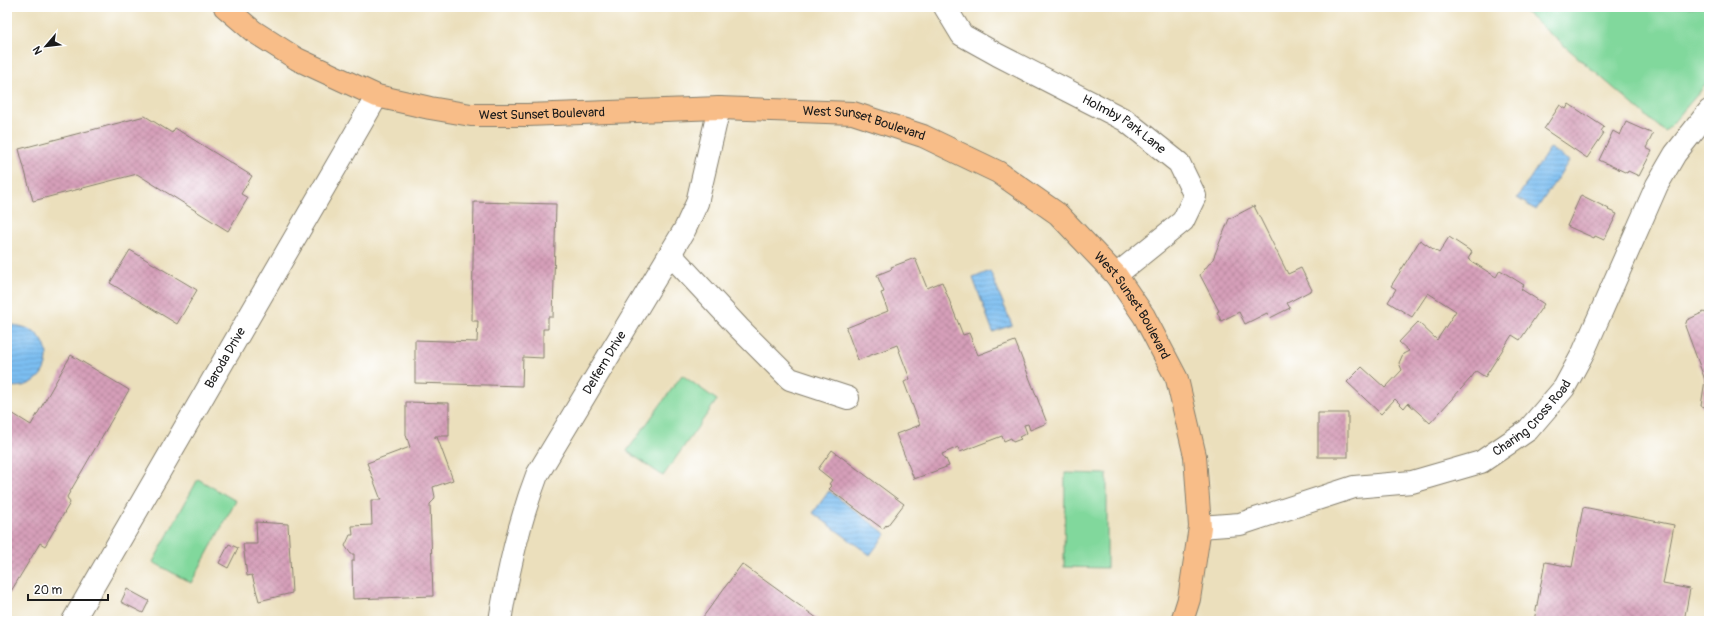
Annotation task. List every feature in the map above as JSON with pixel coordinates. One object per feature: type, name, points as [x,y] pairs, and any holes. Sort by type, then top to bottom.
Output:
[{"type":"main road","name":"West Sunset Boulevard","points":[[225,7],[253,31],[297,60],[377,96],[430,108],[471,115],[527,115],[719,108],[853,113],[923,136],[998,172],[1058,214],[1116,275],[1144,316],[1177,379],[1195,456],[1200,527],[1189,599],[1182,621]]},
{"type":"street","name":"Holmby Park Lane","points":[[945,7],[962,35],[1125,120],[1179,163],[1195,196],[1183,222],[1116,275]]},
{"type":"street","name":"Baroda Drive","points":[[73,621],[377,96]]},
{"type":"street","name":"Delfern Drive","points":[[500,621],[506,580],[525,507],[537,474],[685,229],[697,203],[719,108]]},
{"type":"street","name":"Charing Cross Road","points":[[1200,527],[1240,524],[1354,487],[1412,482],[1481,462],[1528,430],[1564,388],[1583,353],[1657,185],[1675,154],[1709,111]]},
{"type":"street","points":[[670,254],[739,328],[790,379],[848,398]]},
{"type":"green space","points":[[1519,7],[1709,7],[1709,81],[1665,132]]},
{"type":"green space","points":[[682,375],[717,400],[663,476],[627,451]]},
{"type":"green space","points":[[1065,473],[1107,474],[1107,568],[1064,567]]},
{"type":"green space","points":[[198,479],[236,501],[191,583],[153,562]]},
{"type":"water","points":[[1550,148],[1569,161],[1536,210],[1517,198]]},
{"type":"water","points":[[990,271],[1012,325],[993,332],[973,278]]},
{"type":"water","points":[[13,325],[29,329],[40,338],[46,349],[47,360],[43,372],[35,381],[23,386],[7,386],[7,326]]},
{"type":"water","points":[[829,491],[886,534],[870,555],[813,513]]},
{"type":"building","points":[[1569,104],[1604,127],[1601,131],[1604,133],[1587,158],[1544,129],[1560,105],[1566,109]]},
{"type":"building","points":[[145,116],[172,133],[175,128],[252,176],[241,194],[248,198],[228,231],[137,174],[33,201],[19,149]]},
{"type":"building","points":[[1626,122],[1653,134],[1646,148],[1652,151],[1639,176],[1628,171],[1627,173],[1599,160],[1613,131],[1620,135]]},
{"type":"building","points":[[1581,195],[1617,214],[1604,240],[1595,236],[1594,238],[1567,226]]},
{"type":"building","points":[[474,202],[556,204],[553,317],[548,317],[548,329],[543,329],[543,358],[523,357],[522,386],[415,383],[415,340],[477,342],[478,321],[472,321]]},
{"type":"building","points":[[1254,206],[1288,274],[1301,268],[1312,290],[1287,303],[1290,308],[1270,318],[1267,313],[1245,324],[1239,312],[1221,321],[1217,312],[1219,311],[1200,275],[1213,259],[1229,219]]},
{"type":"building","points":[[1449,237],[1472,252],[1468,259],[1496,277],[1500,270],[1524,285],[1521,289],[1544,304],[1520,340],[1512,335],[1485,377],[1476,371],[1430,423],[1408,403],[1404,408],[1395,399],[1381,414],[1347,382],[1362,367],[1385,388],[1402,370],[1399,363],[1403,354],[1409,351],[1399,342],[1418,322],[1437,340],[1456,311],[1428,293],[1412,317],[1388,302],[1396,289],[1391,286],[1420,240],[1439,253]]},
{"type":"building","points":[[130,250],[197,290],[177,324],[110,283]]},
{"type":"building","points":[[915,258],[927,288],[942,282],[963,335],[969,333],[978,355],[1015,341],[1047,423],[1030,430],[1028,424],[1024,425],[1027,433],[1019,437],[1021,439],[1013,442],[1011,438],[1004,441],[1002,436],[960,452],[958,447],[942,454],[949,466],[914,479],[896,434],[920,425],[904,382],[910,379],[897,345],[858,360],[846,328],[888,311],[881,293],[884,292],[877,275],[892,269],[891,267]]},
{"type":"building","points":[[1704,312],[1709,315],[1709,408],[1701,406],[1705,380],[1685,326],[1687,320]]},
{"type":"building","points":[[71,355],[129,390],[67,497],[70,503],[45,546],[40,543],[10,593],[7,591],[7,410],[31,425]]},
{"type":"building","points":[[406,402],[449,403],[449,436],[435,436],[435,438],[437,437],[453,480],[433,487],[435,497],[430,504],[433,596],[353,599],[352,561],[354,561],[354,554],[351,554],[345,546],[350,535],[353,535],[352,526],[372,525],[371,500],[381,500],[367,463],[410,447],[406,435]]},
{"type":"building","points":[[1318,413],[1348,413],[1348,457],[1318,457]]},
{"type":"building","points":[[832,450],[904,504],[883,529],[829,489],[832,486],[829,484],[832,480],[818,469]]},
{"type":"building","points":[[1583,507],[1674,525],[1663,584],[1690,589],[1684,621],[1534,621],[1545,562],[1572,567]]},
{"type":"building","points":[[256,522],[288,524],[292,593],[259,601],[252,575],[247,576],[243,544],[257,544]]},
{"type":"building","points":[[229,544],[238,548],[228,568],[219,563]]},
{"type":"building","points":[[742,564],[821,621],[700,621]]},
{"type":"building","points":[[127,589],[149,601],[143,613],[121,602]]}]
